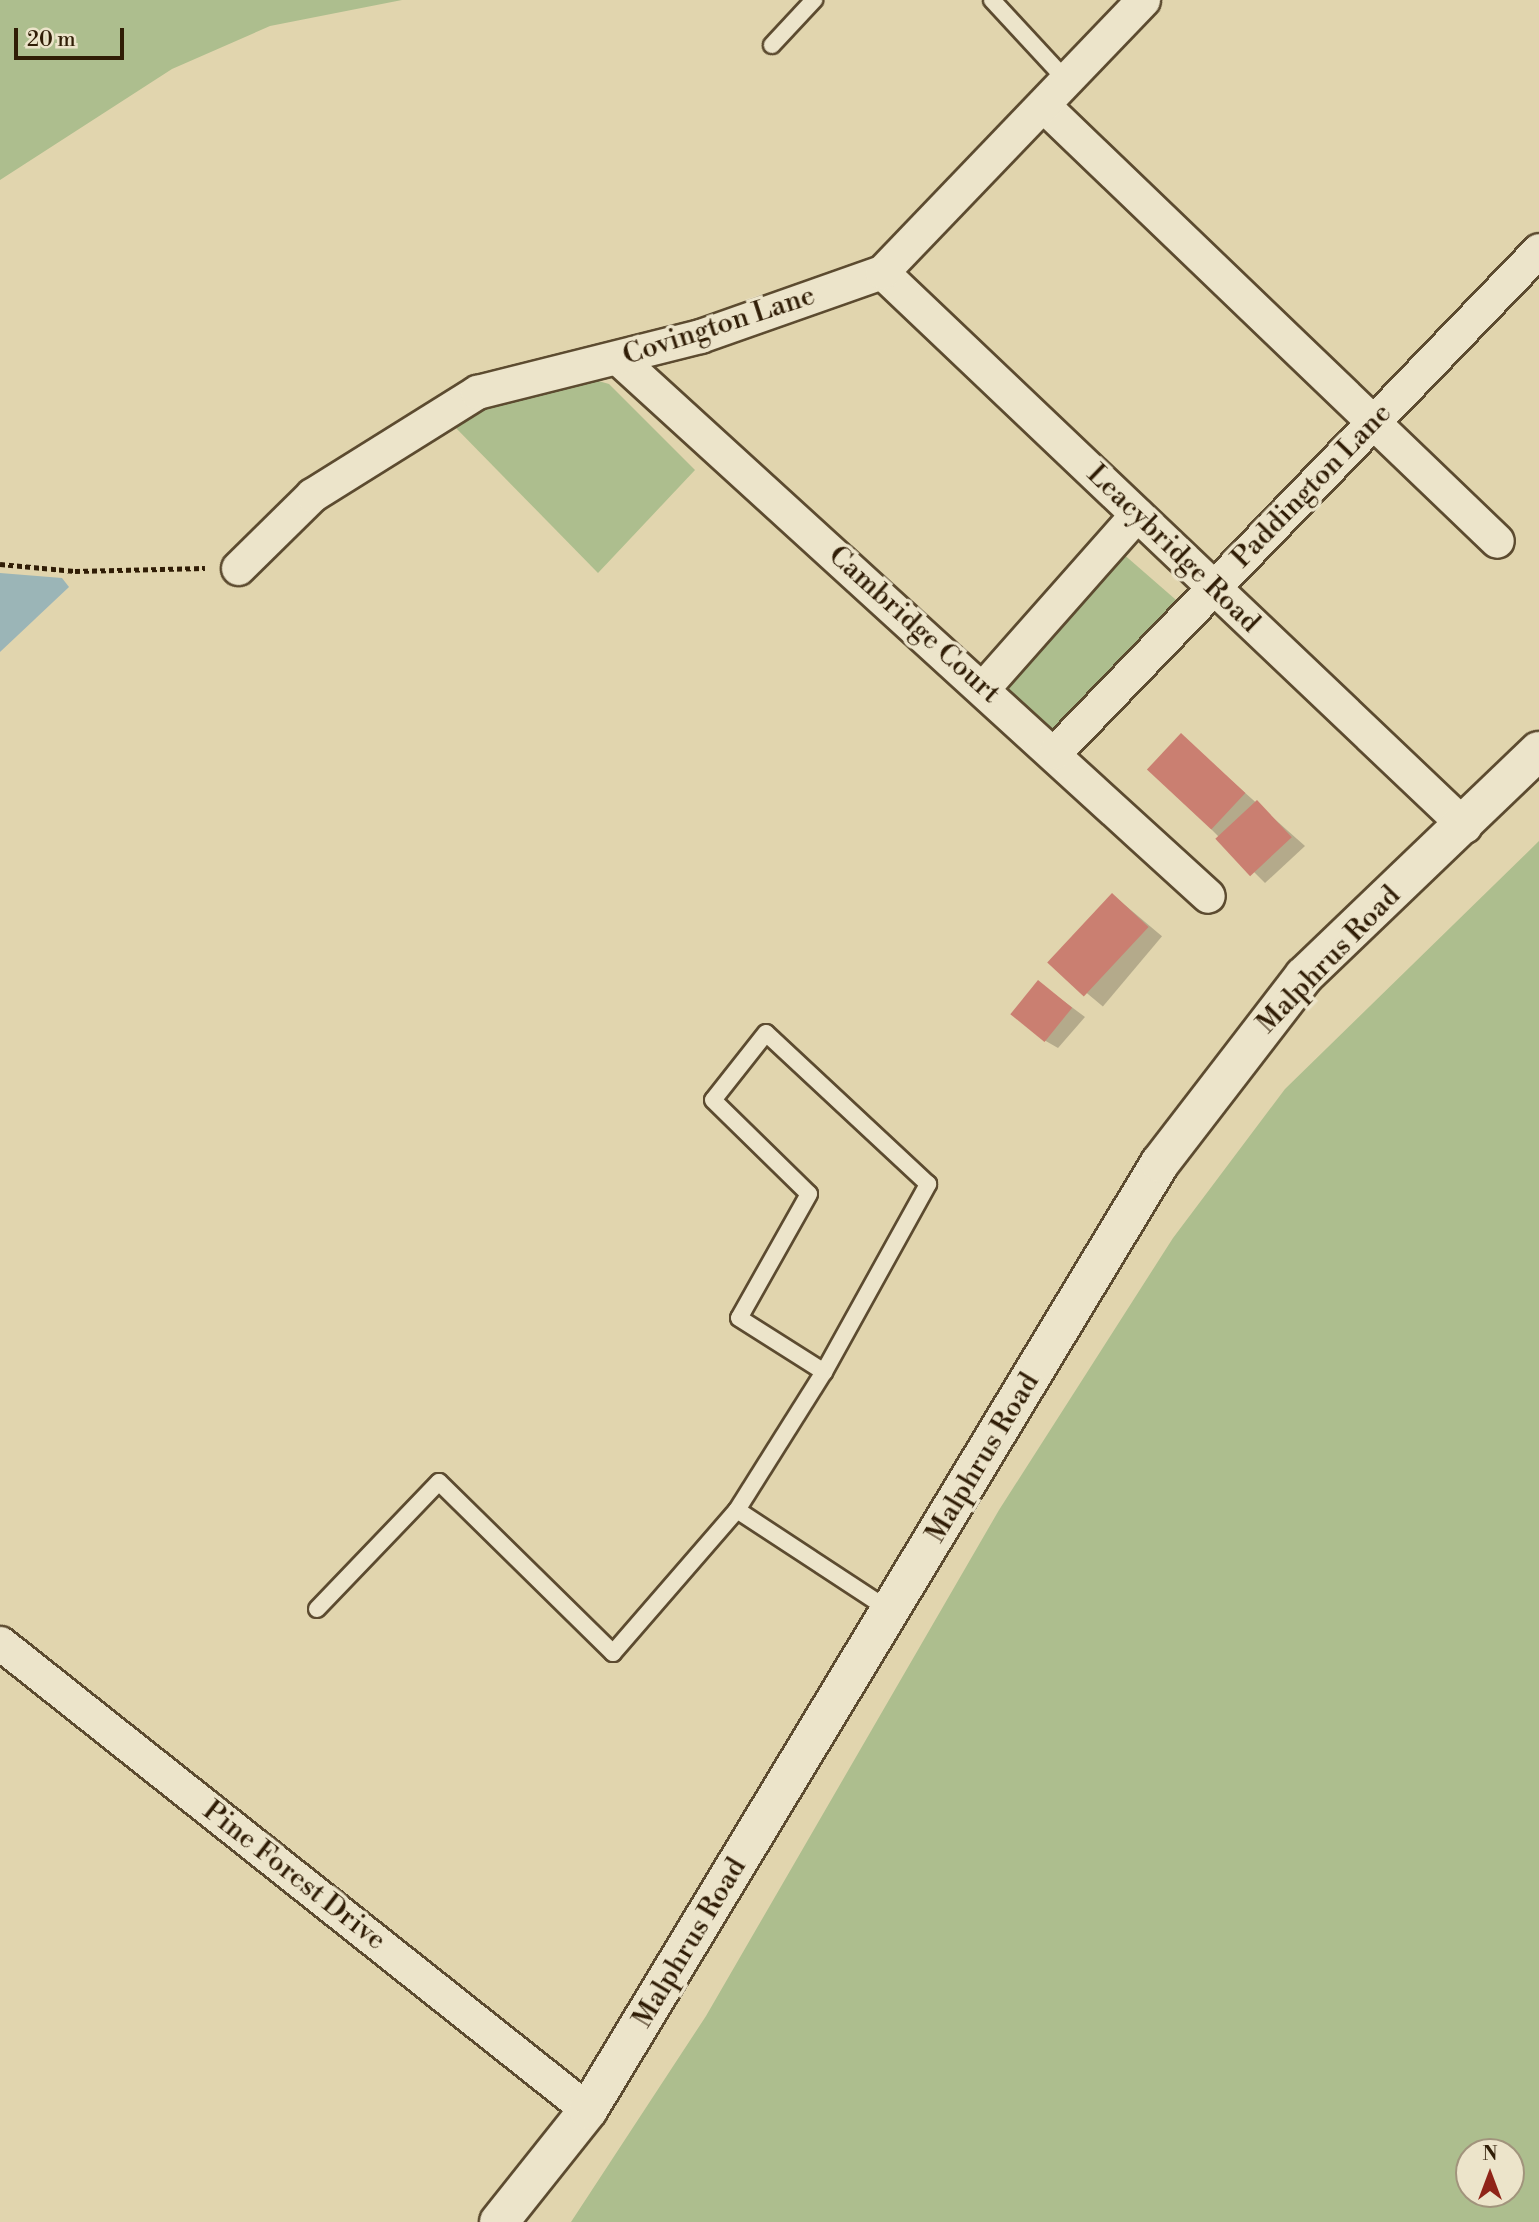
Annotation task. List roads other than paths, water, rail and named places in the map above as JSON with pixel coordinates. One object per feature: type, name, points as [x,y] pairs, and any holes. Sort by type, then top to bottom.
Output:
[{"type":"street","name":"Covington Lane","points":[[238,568],[312,495],[477,392],[618,358],[882,272],[1143,0]]},
{"type":"street","points":[[1043,105],[1497,541]]},
{"type":"street","name":"Paddington Lane","points":[[1055,752],[1539,250]]},
{"type":"street","name":"Leacybridge Road","points":[[882,272],[1465,826]]},
{"type":"street","name":"Cambridge Court","points":[[618,358],[1055,752],[1208,896]]},
{"type":"street","points":[[984,688],[1137,514]]},
{"type":"street","name":"Malphrus Road","points":[[499,2222],[588,2110],[1168,1152],[1304,976],[1465,826],[1539,751]]},
{"type":"street","name":"Pine Forest Drive","points":[[0,1643],[588,2110]]},
{"type":"lane","points":[[772,45],[814,0]]},
{"type":"lane","points":[[992,0],[1066,80]]},
{"type":"lane","points":[[317,1609],[439,1482],[613,1653],[737,1510],[824,1372],[928,1184],[766,1033],[713,1100],[809,1194],[739,1318],[824,1372]]},
{"type":"lane","points":[[737,1510],[891,1612]]},
{"type":"water","points":[[0,573],[62,578],[69,587],[0,652]]}]
